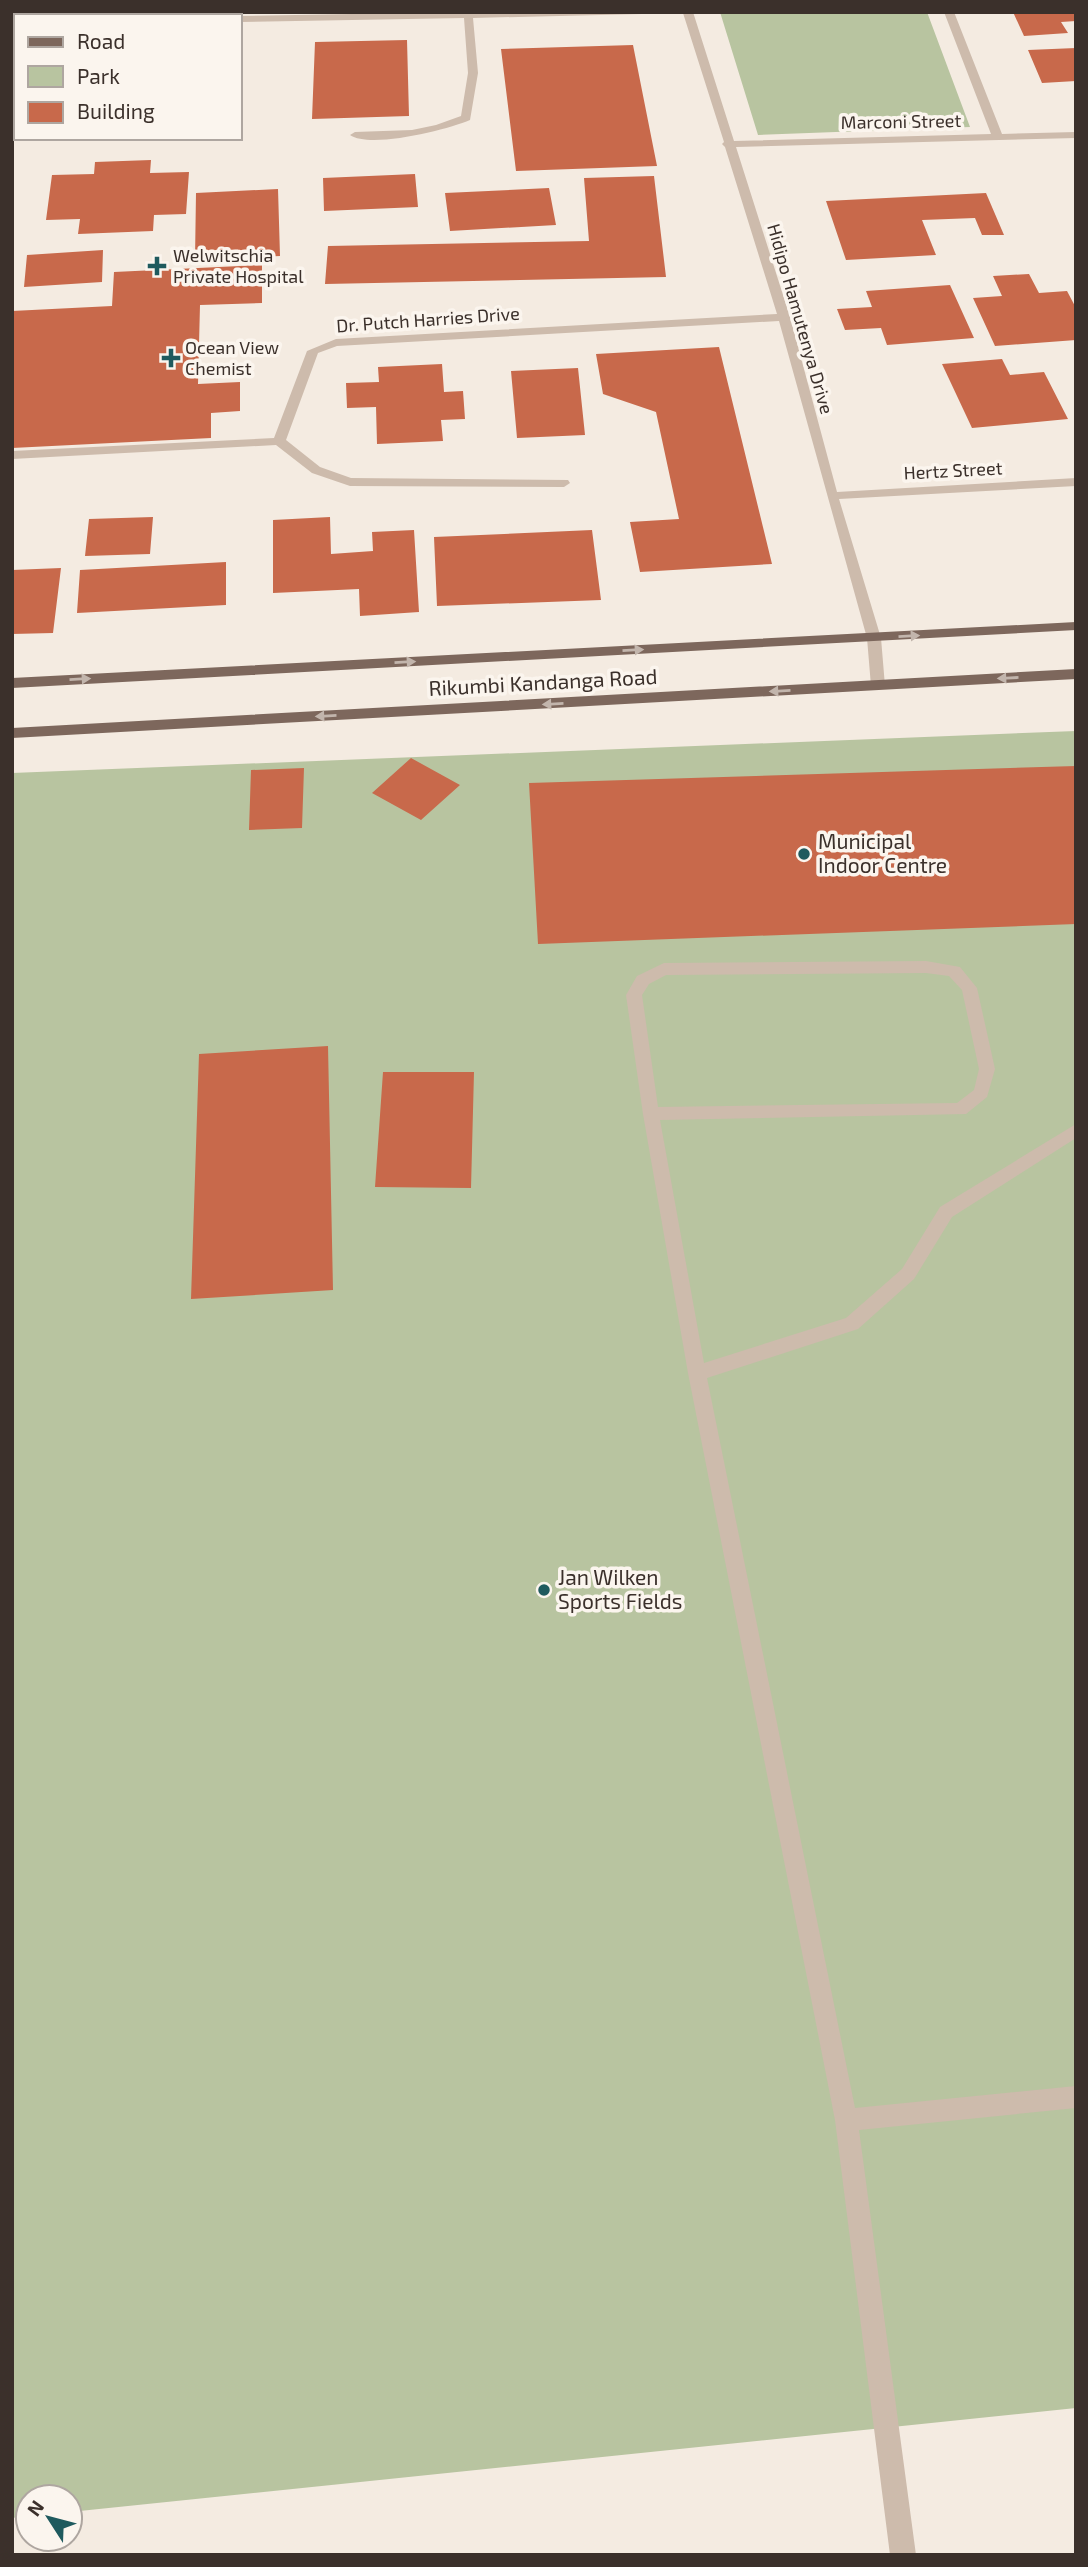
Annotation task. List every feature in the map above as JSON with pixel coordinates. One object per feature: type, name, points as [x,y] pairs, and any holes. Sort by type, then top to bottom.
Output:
[{"type":"main road","name":"Rikumbi Kandanga Road","points":[[12,683],[1076,626]]},
{"type":"main road","name":"Rikumbi Kandanga Road","points":[[12,733],[1076,674]]},
{"type":"street","points":[[242,19],[679,12]]},
{"type":"street","name":"Hidipo Hamutenya Drive","points":[[688,12],[783,317],[874,638],[878,686]]},
{"type":"street","points":[[949,12],[998,138]]},
{"type":"street","points":[[355,135],[414,135],[444,128],[466,118],[473,73],[469,14]]},
{"type":"street","name":"Marconi Street","points":[[727,144],[1076,135]]},
{"type":"street","name":"Dr. Putch Harries Drive","points":[[279,441],[313,351],[336,343],[783,317]]},
{"type":"street","points":[[12,455],[279,441],[316,470],[350,482],[564,483]]},
{"type":"street","name":"Hertz Street","points":[[832,495],[1076,482]]},
{"type":"street","points":[[651,1114],[960,1109],[981,1093],[987,1069],[969,988],[954,971],[926,967],[664,969],[643,980],[634,995],[651,1114],[697,1373],[846,2120],[903,2555]]},
{"type":"street","points":[[697,1373],[852,1324],[908,1274],[946,1212],[1076,1130]]},
{"type":"street","points":[[846,2120],[1076,2097]]},
{"type":"green space","points":[[720,12],[927,12],[970,127],[758,135]]},
{"type":"green space","name":"Jan Wilken Sports Fields","points":[[1076,731],[1076,2408],[84,2511],[84,2483],[14,2483],[12,2518],[12,773]]},
{"type":"building","points":[[1013,12],[1076,12],[1076,21],[1061,22],[1068,33],[1024,36]]},
{"type":"building","points":[[407,40],[409,116],[312,119],[315,42]]},
{"type":"building","points":[[633,45],[657,166],[516,171],[501,49]]},
{"type":"building","points":[[1076,48],[1076,81],[1042,83],[1028,50]]},
{"type":"building","points":[[12,107],[14,107],[14,138]]},
{"type":"building","points":[[151,160],[150,173],[189,172],[186,214],[154,215],[153,231],[78,234],[80,219],[46,220],[52,175],[94,174],[95,162]]},
{"type":"building","points":[[415,174],[418,207],[324,211],[323,178]]},
{"type":"building","points":[[654,176],[666,277],[325,284],[328,246],[589,241],[584,178]]},
{"type":"building","points":[[549,188],[556,225],[450,231],[445,193]]},
{"type":"building","points":[[278,189],[280,256],[195,260],[196,193]]},
{"type":"building","points":[[986,193],[1004,235],[982,235],[975,218],[922,220],[936,255],[846,260],[826,201]]},
{"type":"building","points":[[103,250],[102,282],[24,287],[27,255]]},
{"type":"building","points":[[262,265],[262,303],[200,305],[198,384],[240,382],[240,411],[211,413],[211,438],[12,448],[12,311],[112,306],[114,272]]},
{"type":"building","points":[[1029,274],[1039,293],[1067,291],[1076,308],[1076,340],[995,346],[973,298],[1002,296],[993,276]]},
{"type":"building","points":[[950,285],[974,338],[887,345],[881,328],[845,330],[837,309],[872,307],[866,291]]},
{"type":"building","points":[[719,347],[772,564],[640,572],[630,522],[679,519],[656,412],[603,394],[596,354]]},
{"type":"building","points":[[1002,359],[1010,375],[1044,372],[1068,419],[972,428],[942,364]]},
{"type":"building","points":[[442,364],[444,392],[463,391],[465,419],[441,420],[443,441],[377,444],[376,407],[347,408],[346,383],[379,382],[378,367]]},
{"type":"building","points":[[578,368],[585,435],[517,438],[511,371]]},
{"type":"building","points":[[153,517],[150,554],[85,556],[89,519]]},
{"type":"building","points":[[330,517],[331,554],[373,551],[372,532],[414,530],[419,612],[360,616],[359,589],[273,593],[273,520]]},
{"type":"building","points":[[592,530],[601,600],[437,606],[434,537]]},
{"type":"building","points":[[226,562],[226,605],[77,613],[80,570]]},
{"type":"building","points":[[61,568],[53,633],[12,634],[12,570]]},
{"type":"building","points":[[411,758],[460,785],[421,820],[372,793]]},
{"type":"building","name":"Municipal Indoor Centre","points":[[1076,766],[1076,924],[538,944],[529,783]]},
{"type":"building","points":[[304,768],[302,828],[249,830],[251,770]]},
{"type":"building","points":[[328,1046],[333,1290],[191,1299],[199,1054]]},
{"type":"building","points":[[383,1072],[474,1072],[471,1188],[375,1187]]},
{"type":"place","name":"Welwitschia Private Hospital","points":[[157,266]]},
{"type":"place","name":"Ocean View Chemist","points":[[171,358]]},
{"type":"place","name":"Municipal Indoor Centre","points":[[804,854]]},
{"type":"place","name":"Jan Wilken Sports Fields","points":[[544,1590]]}]
